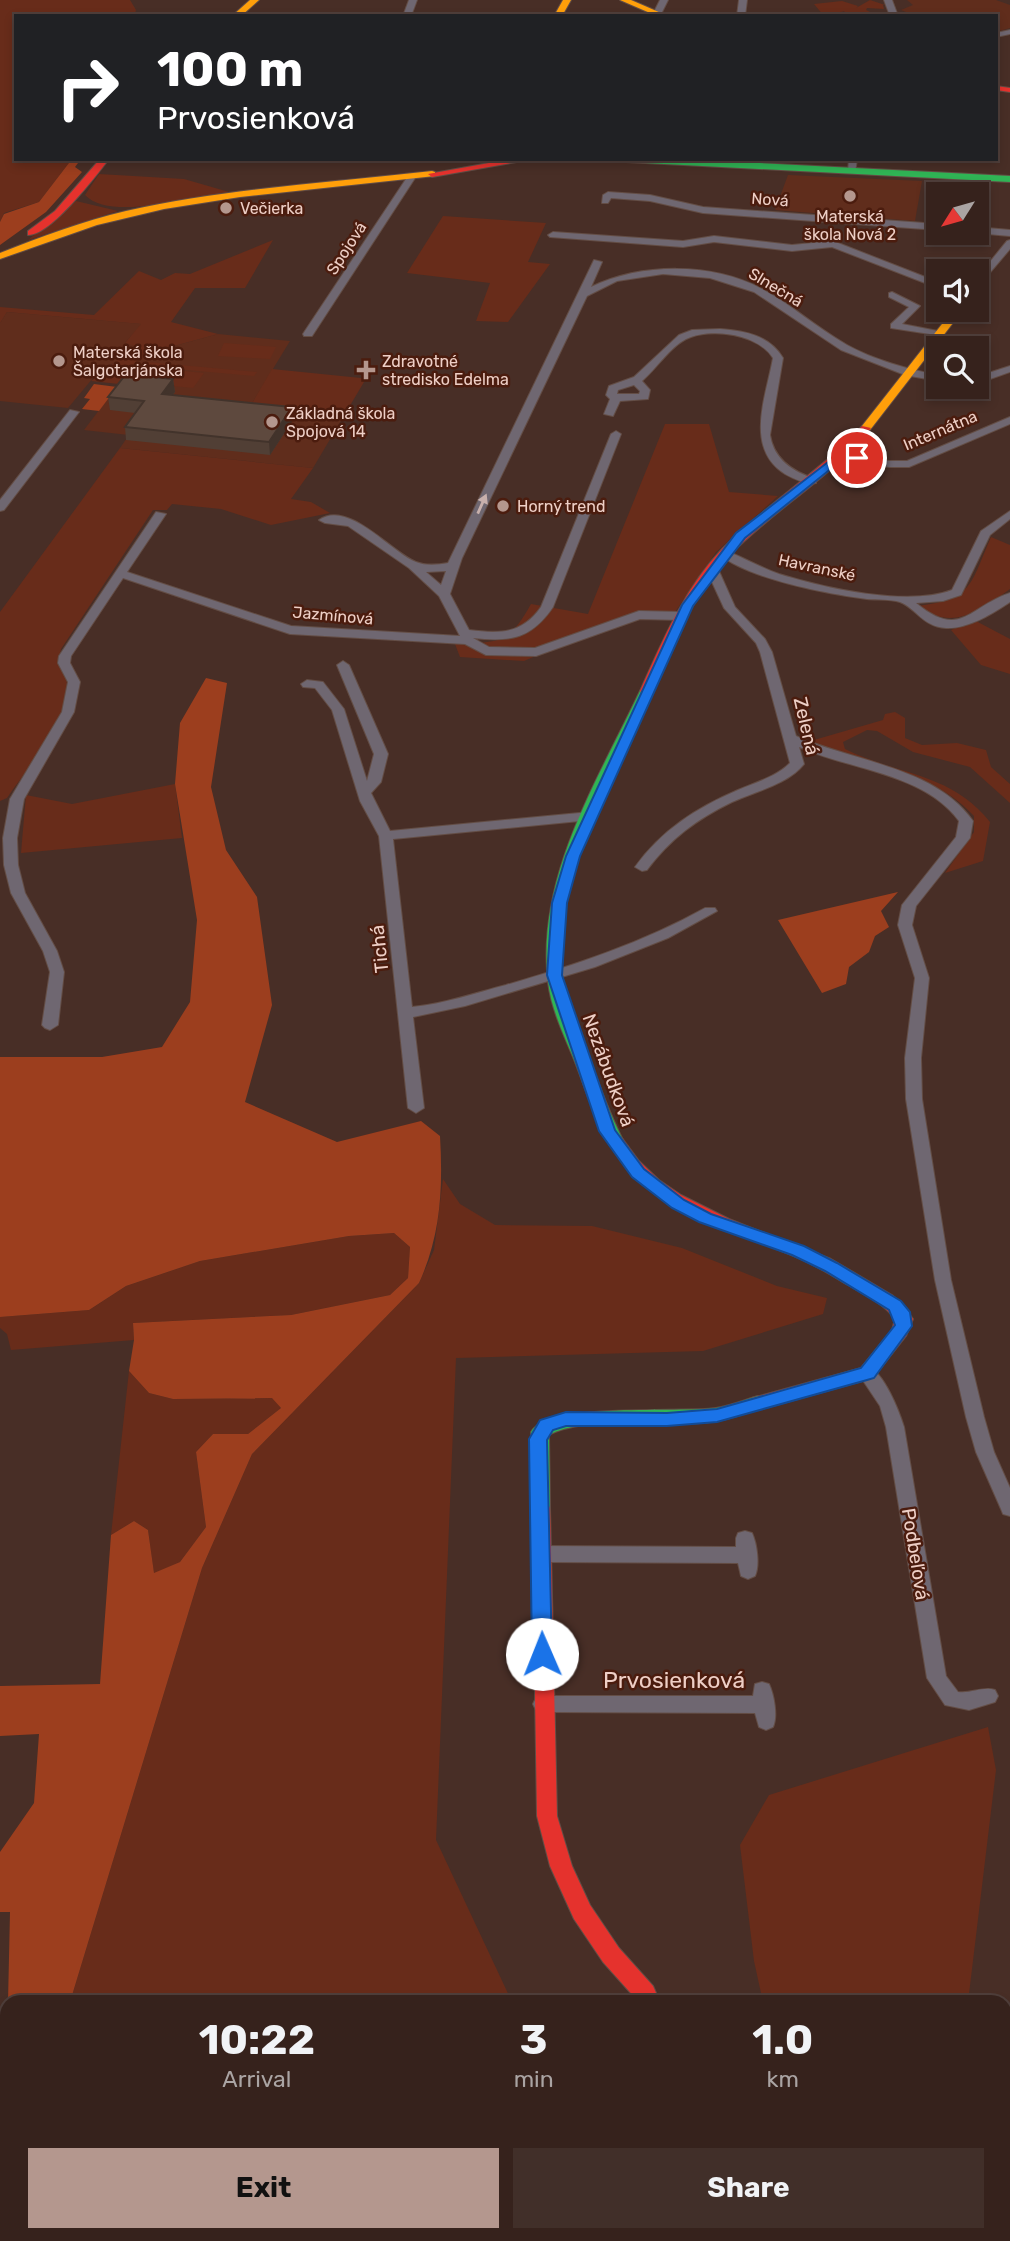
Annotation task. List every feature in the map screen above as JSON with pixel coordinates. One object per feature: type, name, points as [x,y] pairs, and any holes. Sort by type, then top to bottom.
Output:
[{"type":"street","points":[[238,14],[255,0]]},
{"type":"street","points":[[624,0],[660,11]]},
{"type":"street","points":[[0,255],[46,222],[87,200],[104,161]]},
{"type":"street","points":[[87,200],[126,208],[154,206],[411,178],[476,164],[508,161]]},
{"type":"street","points":[[701,161],[852,165],[1010,180]]},
{"type":"street","name":"Spojová","points":[[308,334],[411,178]]},
{"type":"street","name":"Nová","points":[[606,201],[608,195],[638,197],[703,210],[926,227]]},
{"type":"street","points":[[0,255],[75,225],[154,206]]},
{"type":"street","points":[[989,231],[1010,233]]},
{"type":"street","points":[[553,235],[684,244],[714,239],[780,247],[833,244],[926,280]]},
{"type":"street","points":[[989,270],[1010,243]]},
{"type":"street","name":"Slnečná","points":[[444,594],[453,566],[595,267],[615,279]]},
{"type":"street","name":"Slnečná","points":[[583,294],[615,279],[650,272],[680,271],[742,283],[765,294],[840,345],[909,372]]},
{"type":"street","points":[[892,295],[915,306],[895,326],[939,334]]},
{"type":"street","points":[[555,975],[559,903],[573,856],[682,616],[712,569],[725,554],[750,528],[812,481],[841,455],[948,322]]},
{"type":"street","points":[[636,381],[645,390],[644,397],[616,398],[611,395],[613,388],[636,381],[675,343],[691,334],[738,334],[766,343],[775,350],[778,358],[765,440],[783,467],[794,476],[812,481]]},
{"type":"street","name":"Internátna","points":[[989,376],[1010,369]]},
{"type":"street","points":[[909,372],[926,376]]},
{"type":"street","points":[[609,414],[616,398]]},
{"type":"street","points":[[0,508],[74,412]]},
{"type":"street","name":"Internátna","points":[[841,455],[889,464],[909,464],[1010,420]]},
{"type":"street","points":[[466,637],[510,635],[531,629],[537,623],[616,434]]},
{"type":"street","points":[[50,1025],[57,972],[50,951],[24,908],[14,880],[10,850],[14,809],[20,791],[68,712],[74,682],[64,663],[65,656],[160,514]]},
{"type":"street","name":"Havranské","points":[[725,554],[777,577],[906,601],[939,600],[957,592],[985,533],[1010,514]]},
{"type":"street","points":[[325,520],[350,523],[415,568],[444,594],[466,637],[486,651],[528,653],[552,648],[639,615],[682,616]]},
{"type":"street","points":[[415,568],[437,569],[453,566]]},
{"type":"street","name":"Zelená","points":[[642,867],[668,835],[701,813],[791,772],[797,761],[766,652],[761,642],[730,608],[712,569]]},
{"type":"street","name":"Jazmínová","points":[[120,573],[290,629],[466,637]]},
{"type":"street","name":"Havranské","points":[[906,601],[932,621],[949,625],[973,617],[1010,597]]},
{"type":"street","points":[[344,665],[381,754],[374,782],[364,792]]},
{"type":"street","name":"Tichá","points":[[307,684],[319,685],[338,709],[364,792],[386,836],[416,1108]]},
{"type":"street","points":[[790,738],[832,757],[930,787],[954,803],[966,821],[963,838],[909,905],[906,914],[907,934],[922,978],[913,1058],[914,1099],[943,1280],[958,1350],[985,1452],[1010,1507]]},
{"type":"street","points":[[386,836],[590,816]]},
{"type":"street","points":[[404,1013],[442,1008],[555,975],[642,945],[710,911]]},
{"type":"street","name":"Nezábudková","points":[[555,975],[607,1131],[638,1173],[678,1204],[731,1228],[798,1250],[901,1312],[904,1326],[867,1373]]},
{"type":"street","points":[[645,1993],[619,1968],[601,1943],[569,1885],[555,1850],[545,1797],[538,1439],[546,1425],[566,1419],[667,1419],[717,1415],[867,1373]]},
{"type":"street","name":"Podbeľová","points":[[867,1373],[888,1405],[895,1427],[937,1678],[953,1699],[969,1702],[988,1696]]},
{"type":"street","points":[[540,1554],[747,1555]]},
{"type":"street","name":"Prvosienková","points":[[543,1704],[764,1705]]},
{"type":"shaded area","points":[[0,0],[130,0],[136,10],[135,14],[14,14],[14,161],[70,161],[39,202],[4,213],[0,222]]},
{"type":"shaded area","points":[[870,0],[885,5],[884,9],[867,8],[870,12],[822,14],[814,4],[842,1],[858,6],[856,8]]},
{"type":"shaded area","points":[[907,0],[996,0],[1010,5],[1010,28],[998,31],[998,14],[911,14],[901,10],[913,5]]},
{"type":"shaded area","points":[[70,161],[80,161],[75,167],[82,172],[46,212],[0,245],[0,222],[4,214],[39,202]]},
{"type":"shaded area","points":[[99,174],[184,179],[229,192],[154,205],[113,206],[97,203],[85,195]]},
{"type":"shaded area","name":"Materská škola Nová 2","points":[[788,175],[922,181],[915,221],[775,210]]},
{"type":"shaded area","points":[[76,201],[118,211],[28,240]]},
{"type":"shaded area","points":[[443,216],[546,223],[528,262],[550,264],[508,322],[476,321],[490,283],[407,273]]},
{"type":"shaded area","points":[[273,240],[245,288],[195,288],[171,322],[218,334],[141,355],[119,384],[91,381],[136,346],[125,343],[141,324],[7,312],[0,323],[0,307],[94,315],[139,271],[161,280],[175,273],[190,274]]},
{"type":"shaded area","name":"Materská škola Šalgotarjánska","points":[[7,312],[142,324],[125,343],[137,345],[123,358],[98,372],[68,408],[0,401],[0,323]]},
{"type":"shaded area","points":[[218,334],[290,341],[251,405],[345,414],[313,468],[120,448],[129,435],[84,430],[141,355]]},
{"type":"shaded area","points":[[224,343],[276,347],[270,359],[218,356]]},
{"type":"shaded area","points":[[147,362],[257,372],[254,376],[144,366]]},
{"type":"shaded area","points":[[143,367],[204,373],[193,388],[132,382]]},
{"type":"shaded area","points":[[272,369],[361,378],[364,382],[345,414],[251,405]]},
{"type":"shaded area","points":[[94,384],[117,387],[99,411],[82,409],[90,399],[84,398]]},
{"type":"shaded area","points":[[665,424],[709,424],[729,492],[778,496],[716,552],[671,618],[627,617],[524,661],[460,657],[455,644],[501,639],[516,627],[531,604],[588,614]]},
{"type":"shaded area","points":[[120,448],[313,468],[291,499],[311,502],[330,513],[271,525],[221,509],[172,504],[167,510],[153,510],[61,649],[60,661],[67,686],[61,714],[35,759],[7,798],[0,801],[0,612]]},
{"type":"shaded area","points":[[991,537],[1010,545],[1010,589],[988,605],[965,616],[942,617],[930,614],[918,606],[960,594],[973,578]]},
{"type":"shaded area","points":[[974,620],[1010,639],[1010,674],[981,665],[951,630]]},
{"type":"shaded area","points":[[206,678],[227,683],[211,787],[226,850],[257,897],[272,1005],[245,1102],[337,1142],[421,1121],[440,1136],[439,1211],[432,1247],[419,1283],[252,1454],[202,1568],[72,1995],[8,1995],[10,1912],[0,1912],[0,1852],[34,1803],[39,1734],[0,1736],[0,1686],[100,1684],[111,1535],[134,1521],[148,1530],[154,1573],[180,1562],[206,1527],[196,1452],[213,1434],[248,1434],[281,1408],[272,1398],[173,1399],[149,1393],[129,1371],[134,1340],[133,1323],[291,1315],[390,1295],[408,1278],[410,1247],[394,1233],[349,1236],[200,1261],[126,1286],[89,1310],[0,1317],[0,1057],[102,1057],[162,1047],[190,1002],[197,920],[175,784],[180,723]]},
{"type":"shaded area","points":[[895,712],[905,718],[905,738],[922,745],[957,743],[986,750],[991,767],[1010,784],[1010,803],[970,767],[913,752],[877,731],[867,730],[843,742],[845,749],[941,784],[974,806],[990,822],[983,861],[945,873],[974,832],[974,816],[957,800],[917,779],[807,742],[883,720],[885,714]]},
{"type":"shaded area","points":[[175,784],[182,838],[21,853],[26,795],[72,804]]},
{"type":"shaded area","points":[[898,892],[881,911],[889,927],[875,936],[869,952],[849,967],[846,984],[822,993],[778,920]]},
{"type":"shaded area","points":[[443,1179],[460,1204],[495,1225],[592,1226],[682,1248],[777,1286],[827,1298],[823,1314],[703,1351],[456,1358],[436,1840],[509,1995],[72,1995],[202,1568],[252,1454],[419,1283],[434,1250]]},
{"type":"shaded area","points":[[394,1233],[410,1247],[408,1278],[390,1295],[291,1315],[133,1323],[134,1340],[11,1350],[7,1334],[0,1328],[0,1317],[89,1310],[126,1286],[200,1261],[349,1236]]},
{"type":"shaded area","points":[[129,1371],[149,1393],[173,1399],[273,1398],[281,1408],[248,1434],[213,1434],[196,1452],[206,1527],[180,1562],[154,1574],[148,1530],[134,1521],[111,1535]]},
{"type":"shaded area","points":[[988,1727],[996,1770],[969,1995],[761,1995],[754,1961],[740,1845],[769,1795]]},
{"type":"building","points":[[126,374],[173,379],[162,394],[292,407],[269,442],[125,427],[144,401],[108,397]]},
{"type":"traffic: fast","points":[[664,161],[1010,179]]},
{"type":"traffic: fast","points":[[616,1142],[562,1012],[555,982],[553,944],[558,906],[580,832],[646,691]]},
{"type":"traffic: fast","points":[[541,1508],[540,1432],[552,1425],[595,1419],[699,1417],[758,1403]]},
{"type":"traffic: slow","points":[[238,14],[255,0]]},
{"type":"traffic: slow","points":[[559,14],[567,0]]},
{"type":"traffic: slow","points":[[624,0],[659,14]]},
{"type":"traffic: slow","points":[[0,256],[94,223],[164,206],[240,194],[432,174]]},
{"type":"traffic: slow","points":[[866,428],[949,322]]},
{"type":"traffic: jam","points":[[998,88],[1010,90]]},
{"type":"traffic: jam","points":[[31,233],[58,213],[103,161]]},
{"type":"traffic: jam","points":[[432,174],[517,161]]},
{"type":"traffic: jam","points":[[646,691],[680,618],[713,567],[743,536],[833,462],[866,428]]},
{"type":"traffic: jam","points":[[616,1142],[633,1165],[653,1184],[675,1199],[723,1223],[817,1259],[886,1300],[904,1319],[900,1332],[867,1373],[758,1403]]},
{"type":"traffic: jam","points":[[541,1508],[547,1816],[561,1866],[582,1912],[611,1955],[645,1993]]},
{"type":"place","name":"Materská škola Nová 2","points":[[850,196]]},
{"type":"place","name":"Večierka","points":[[226,208]]},
{"type":"place","name":"Materská škola Šalgotarjánska","points":[[59,361]]},
{"type":"place","name":"Zdravotné stredisko Edelma","points":[[366,370]]},
{"type":"place","name":"Základná škola Spojová 14","points":[[272,422]]},
{"type":"place","name":"Horný trend","points":[[503,506]]},
{"type":"route","points":[[542,1654],[538,1439],[546,1425],[566,1419],[693,1419],[717,1415],[844,1380],[867,1373],[904,1326],[901,1312],[895,1306],[831,1267],[798,1250],[705,1218],[678,1204],[638,1173],[620,1152],[599,1112],[556,985],[555,975],[559,903],[573,856],[677,624],[696,591],[728,549],[759,520],[822,473],[841,455],[857,458]]}]
